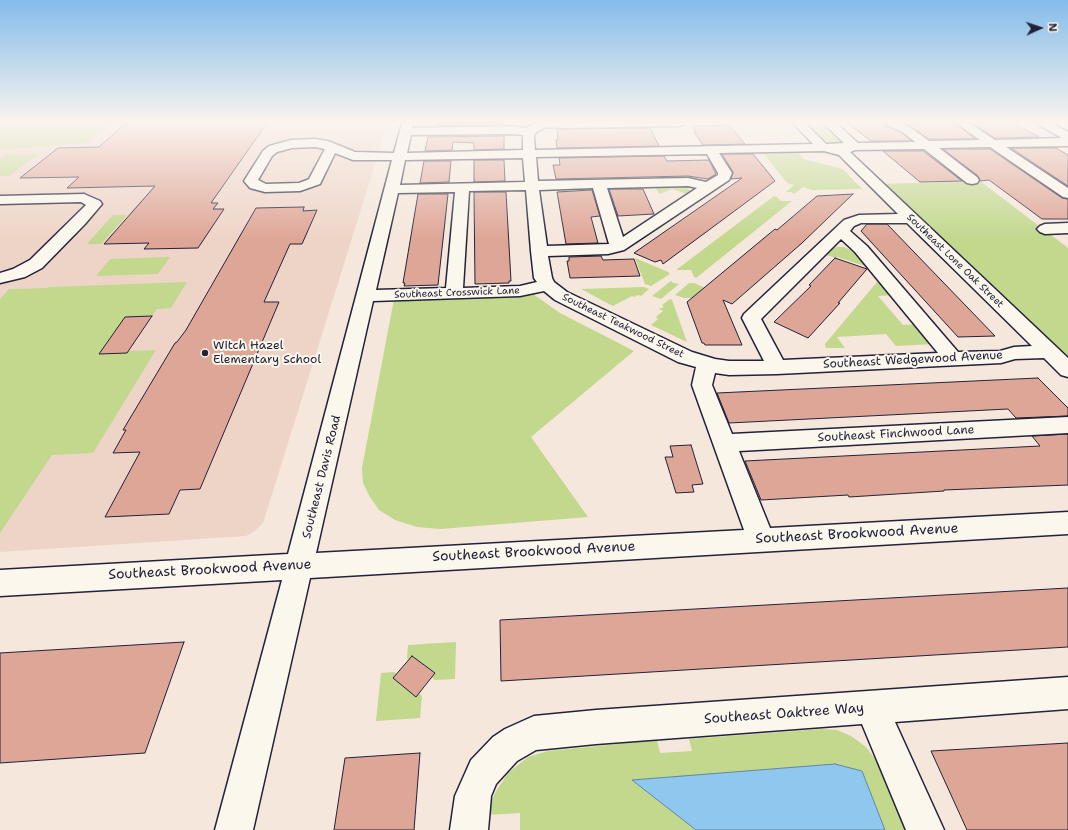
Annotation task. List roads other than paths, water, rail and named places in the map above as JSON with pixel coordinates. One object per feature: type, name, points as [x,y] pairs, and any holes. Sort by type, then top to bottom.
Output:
[{"type":"street","points":[[262,162],[251,181],[257,186],[265,188],[303,186],[315,181],[324,162]]},
{"type":"street","points":[[321,169],[339,162]]},
{"type":"street","name":"Southeast Davis Road","points":[[234,830],[399,162]]},
{"type":"street","points":[[529,162],[542,272],[547,285]]},
{"type":"street","points":[[539,251],[608,249],[618,247],[724,177],[725,173],[718,162]]},
{"type":"street","name":"Southeast Lone Oak Street","points":[[860,162],[911,218],[1068,370]]},
{"type":"street","points":[[947,162],[972,180]]},
{"type":"street","points":[[1019,162],[1068,194]]},
{"type":"street","points":[[392,190],[688,182],[708,187]]},
{"type":"street","points":[[599,184],[618,247]]},
{"type":"street","points":[[454,293],[462,188]]},
{"type":"street","points":[[0,200],[84,198],[94,204],[80,221],[36,264],[19,273],[0,278]]},
{"type":"street","points":[[777,367],[751,318],[849,223],[859,219],[911,218]]},
{"type":"street","points":[[1045,228],[1068,228]]},
{"type":"street","points":[[841,230],[861,249],[953,359]]},
{"type":"street","name":"Southeast Crosswick Lane","points":[[366,296],[520,291],[547,285]]},
{"type":"street","name":"Southeast Teakwood Street","points":[[547,285],[561,296],[685,357],[707,364],[728,368],[777,367]]},
{"type":"street","name":"Southeast Wedgewood Avenue","points":[[777,367],[1001,357],[1014,353],[1049,352]]},
{"type":"street","points":[[707,364],[702,385],[761,540]]},
{"type":"street","name":"Southeast Finchwood Lane","points":[[724,443],[1068,425]]},
{"type":"street","name":"Southeast Brookwood Avenue","points":[[0,582],[1068,523]]},
{"type":"street","name":"Southeast Oaktree Way","points":[[469,830],[473,796],[484,772],[505,749],[517,741],[534,733],[1068,693]]},
{"type":"street","points":[[872,708],[925,830]]},
{"type":"water","points":[[835,764],[862,771],[885,830],[696,830],[632,780]]},
{"type":"place","name":"Witch Hazel Elementary School","points":[[205,353]]}]
